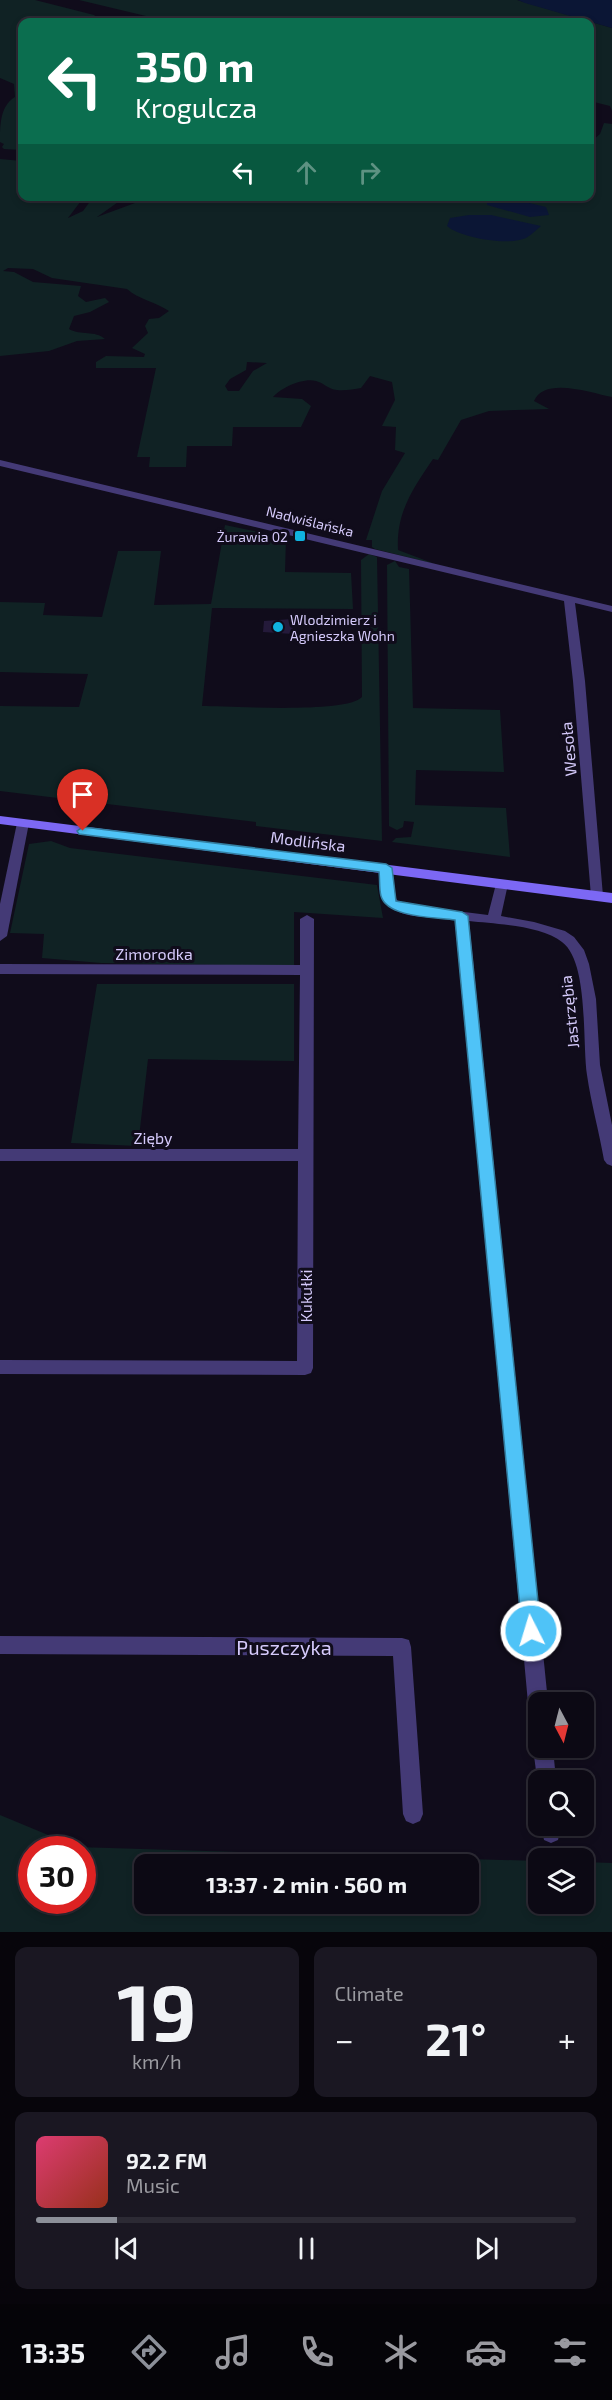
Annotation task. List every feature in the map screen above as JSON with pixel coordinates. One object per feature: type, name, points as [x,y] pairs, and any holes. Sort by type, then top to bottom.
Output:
[{"type":"main road","name":"Modlińska","points":[[0,820],[612,898]]},
{"type":"street","name":"Nadwiślańska","points":[[0,463],[612,609]]},
{"type":"street","name":"Wesoła","points":[[569,599],[579,681],[597,896]]},
{"type":"street","points":[[0,936],[22,823]]},
{"type":"street","name":"Jastrzębia","points":[[386,868],[387,896],[391,904],[398,908],[494,920],[549,930],[569,939],[578,952],[585,975],[593,1066],[612,1160]]},
{"type":"street","points":[[494,920],[502,884]]},
{"type":"street","points":[[462,916],[537,1692]]},
{"type":"street","name":"Kukułki","points":[[0,1367],[305,1368],[307,919]]},
{"type":"street","name":"Zimorodka","points":[[0,969],[307,970]]},
{"type":"street","name":"Zięby","points":[[0,1155],[305,1155]]},
{"type":"street","name":"Puszczyka","points":[[0,1646],[402,1647],[413,1814]]},
{"type":"shaded area","points":[[0,0],[35,0],[94,15],[97,18],[18,18],[18,150],[4,149],[2,147],[4,144],[0,142],[1,123],[6,105],[15,97],[14,84],[0,78]]},
{"type":"shaded area","points":[[79,0],[517,0],[578,18],[154,18]]},
{"type":"shaded area","points":[[594,23],[612,28],[612,111],[610,106],[594,102]]},
{"type":"shaded area","points":[[604,123],[612,124],[612,397],[569,388],[548,389],[539,393],[534,401],[549,409],[489,411],[461,420],[438,460],[433,459],[413,491],[400,524],[398,550],[435,564],[375,549],[372,547],[372,540],[366,540],[382,491],[405,453],[395,450],[396,427],[382,426],[395,400],[392,382],[370,376],[361,388],[343,390],[311,380],[293,384],[273,397],[302,399],[311,406],[301,427],[233,427],[232,446],[187,446],[186,467],[149,467],[150,457],[137,457],[156,368],[96,368],[96,362],[106,356],[144,357],[145,354],[132,348],[148,333],[145,326],[149,319],[159,318],[169,311],[127,289],[52,278],[33,269],[8,268],[3,271],[14,272],[33,282],[81,286],[78,296],[86,302],[105,298],[109,302],[90,312],[74,316],[69,329],[101,336],[105,339],[77,341],[49,351],[0,356],[0,159],[18,161],[18,201],[81,201],[68,218],[83,211],[90,201],[120,201],[97,217],[140,201],[594,201],[594,139],[600,134]],"holes":[[[247,362],[267,363],[253,371],[239,391],[228,391],[225,386],[230,379],[246,370]]]},
{"type":"shaded area","points":[[225,525],[286,538],[285,572],[351,573],[353,609],[212,608],[202,706],[261,708],[334,706],[362,697],[361,560],[369,554],[377,557],[382,841],[256,826],[256,822],[0,791],[0,706],[79,707],[88,674],[0,672],[0,602],[45,603],[43,615],[102,617],[118,551],[161,551],[154,605],[211,604]]},
{"type":"shaded area","points":[[395,561],[399,567],[409,569],[413,708],[500,710],[504,772],[416,770],[415,805],[506,808],[510,857],[392,842],[396,838],[411,837],[414,822],[404,821],[403,827],[397,830],[389,826],[387,565]]},
{"type":"shaded area","points":[[51,841],[70,848],[377,885],[383,918],[294,912],[294,966],[101,963],[42,958],[44,934],[10,933],[29,844]]},
{"type":"shaded area","points":[[97,984],[294,984],[294,1061],[148,1059],[138,1146],[71,1143]]},
{"type":"shaded area","points":[[0,1815],[51,1836],[18,1836],[18,1914],[96,1914],[96,1848],[308,1854],[134,1854],[134,1914],[479,1914],[479,1859],[528,1861],[528,1914],[594,1914],[594,1862],[612,1863],[612,1932],[0,1932]]},
{"type":"water","points":[[518,0],[612,0],[612,28],[594,23],[594,18],[577,18]]},
{"type":"water","points":[[487,201],[521,201],[546,207],[549,215],[530,217],[487,205]]},
{"type":"water","points":[[491,215],[541,226],[526,238],[497,241],[462,234],[447,226],[450,218]]},
{"type":"building","name":"Wlodzimierz i Agnieszka Wohn","points":[[293,619],[293,634],[263,632],[264,621]]},
{"type":"place","name":"Żurawia 02","points":[[300,536]]},
{"type":"place","name":"Wlodzimierz i Agnieszka Wohn","points":[[278,627]]},
{"type":"route","points":[[83,831],[386,868],[387,896],[391,904],[398,908],[462,916],[531,1631]]}]
